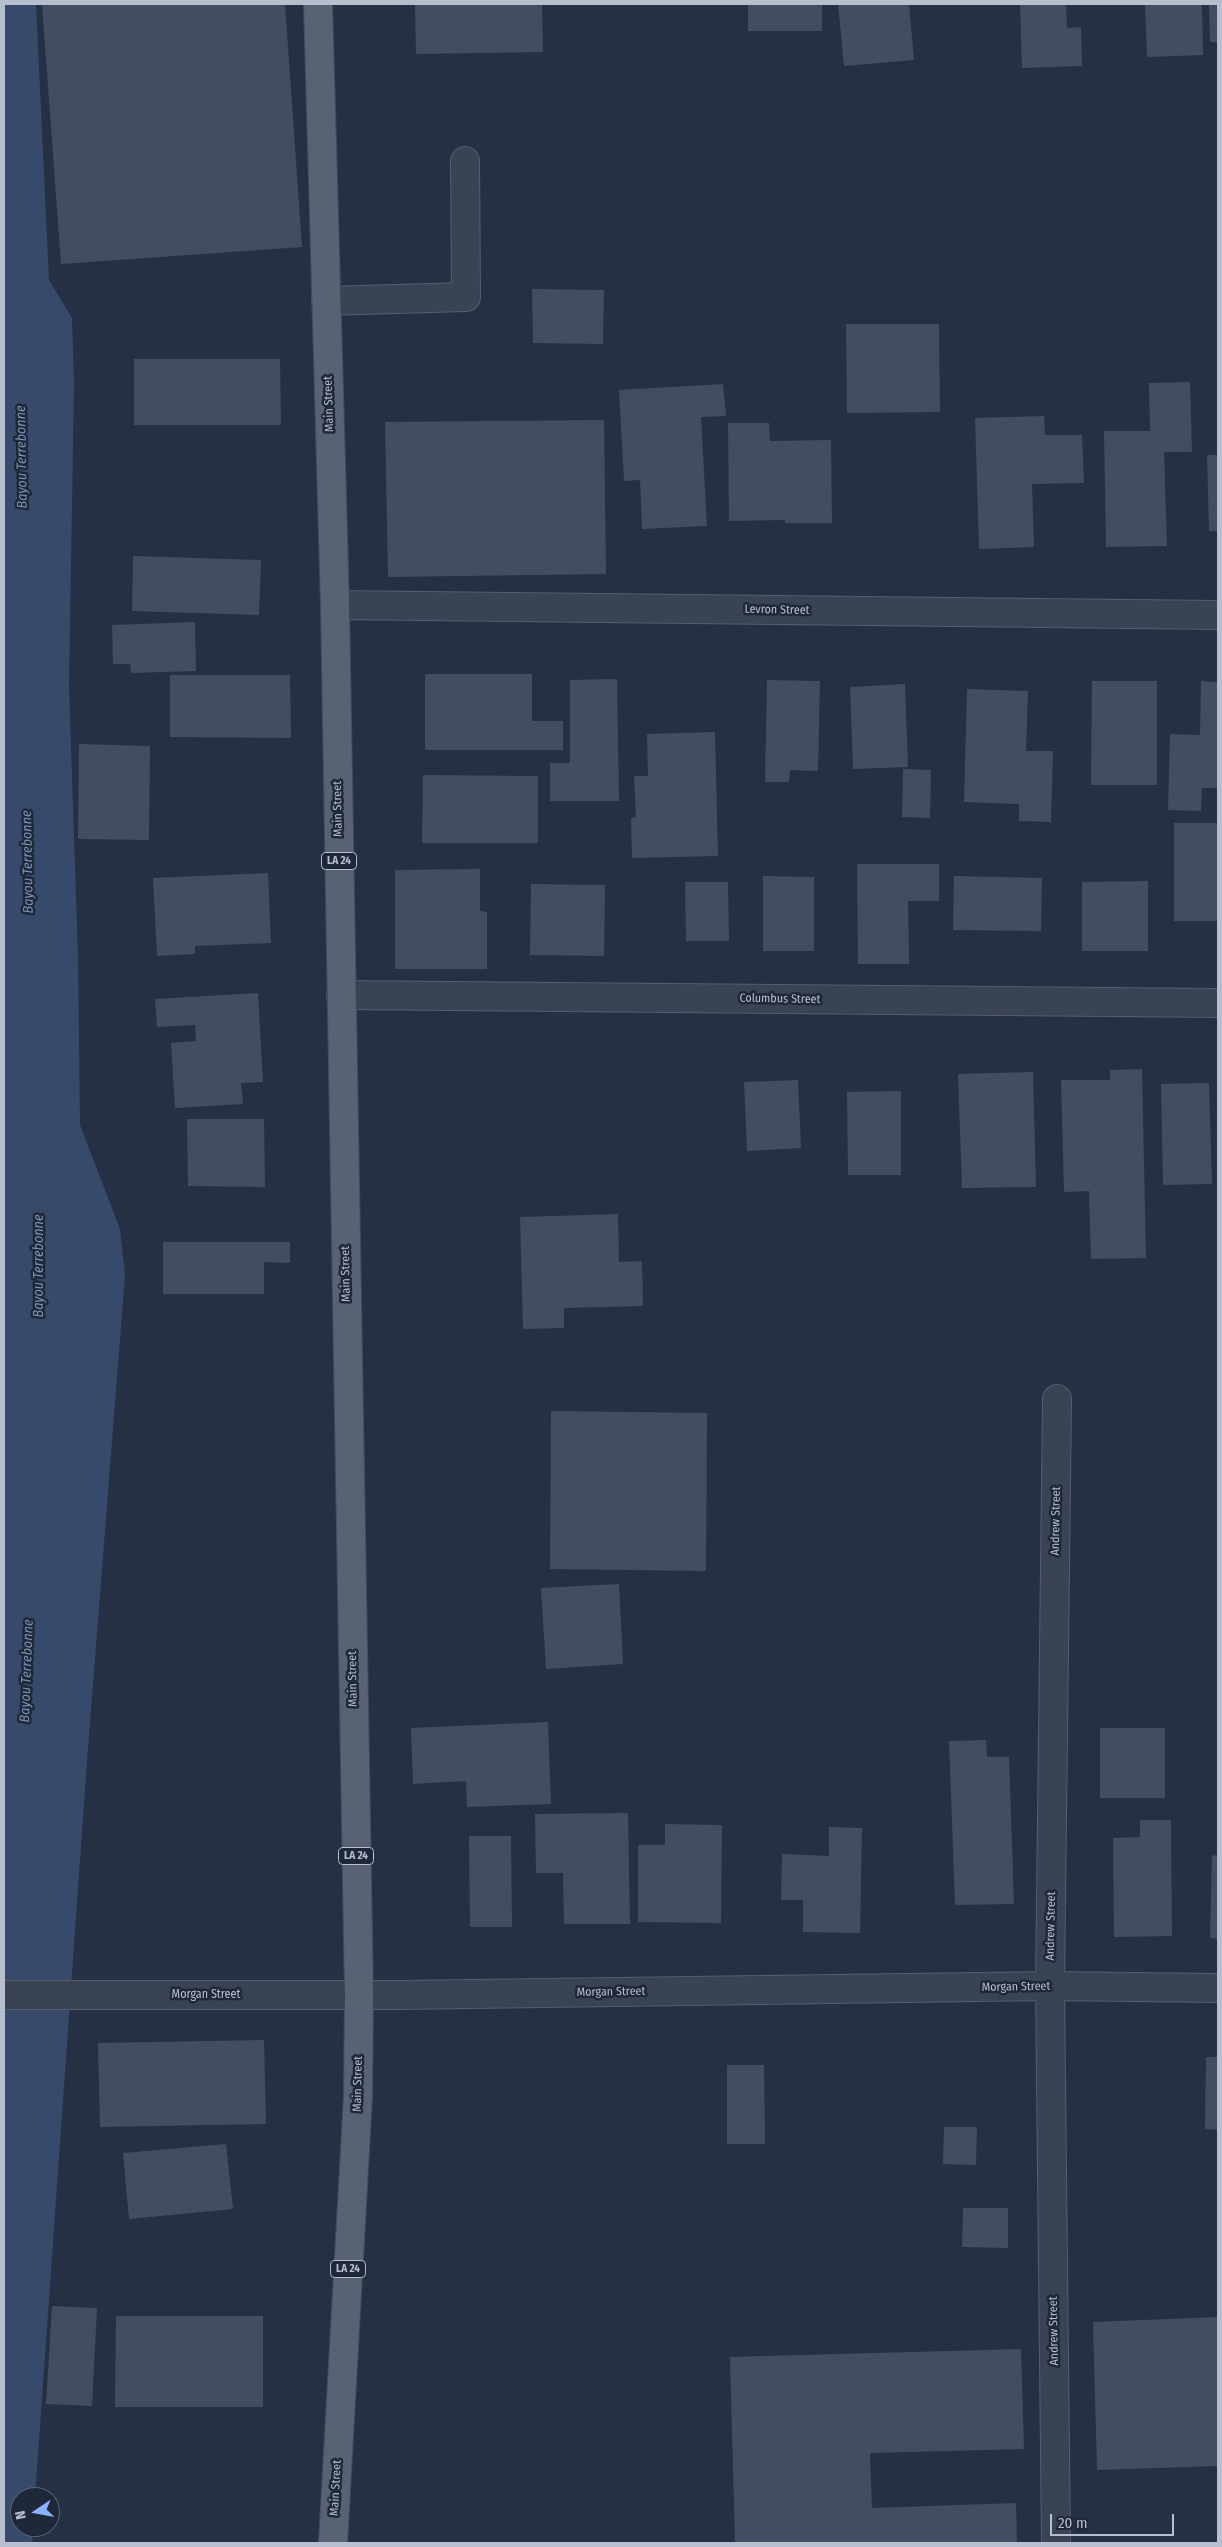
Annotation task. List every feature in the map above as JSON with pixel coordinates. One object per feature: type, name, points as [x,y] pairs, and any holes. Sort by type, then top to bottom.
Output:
[{"type":"main road","name":"Main Street","points":[[318,4],[335,605],[359,1995],[358,2096],[333,2543]]},
{"type":"street","points":[[326,301],[466,297],[465,162]]},
{"type":"street","name":"Levron Street","points":[[335,605],[1218,615]]},
{"type":"street","name":"Columbus Street","points":[[341,995],[1218,1003]]},
{"type":"street","name":"Andrew Street","points":[[1056,2543],[1050,1986],[1057,1399]]},
{"type":"street","name":"Morgan Street","points":[[4,1995],[359,1995],[1050,1986],[1218,1988]]},
{"type":"water","name":"Bayou Terrebonne","points":[[4,4],[36,4],[49,280],[72,318],[74,383],[69,686],[78,957],[80,1125],[120,1229],[125,1275],[87,1761],[36,2487],[10,2487],[10,2537],[32,2537],[32,2543],[4,2543]]},
{"type":"building","points":[[42,4],[285,4],[302,247],[61,264]]},
{"type":"building","points":[[415,4],[542,4],[543,52],[416,54]]},
{"type":"building","points":[[748,4],[822,4],[822,31],[748,31]]},
{"type":"building","points":[[838,4],[909,4],[914,60],[844,66]]},
{"type":"building","points":[[1020,4],[1066,4],[1067,28],[1081,27],[1082,66],[1022,68]]},
{"type":"building","points":[[1145,4],[1202,4],[1203,55],[1147,57]]},
{"type":"building","points":[[1209,4],[1218,4],[1218,42],[1210,42]]},
{"type":"building","points":[[532,289],[604,290],[603,344],[533,343]]},
{"type":"building","points":[[846,324],[939,324],[940,412],[847,413]]},
{"type":"building","points":[[134,359],[280,359],[281,425],[134,425]]},
{"type":"building","points":[[1190,382],[1192,452],[1164,452],[1167,546],[1106,547],[1104,431],[1150,431],[1149,383]]},
{"type":"building","points":[[723,384],[726,416],[701,417],[707,526],[642,529],[640,480],[624,481],[619,390]]},
{"type":"building","points":[[1044,416],[1045,435],[1082,435],[1084,483],[1032,484],[1034,547],[979,549],[975,418]]},
{"type":"building","points":[[604,420],[606,574],[388,577],[385,422]]},
{"type":"building","points":[[728,423],[769,423],[770,441],[831,440],[832,523],[785,523],[785,520],[729,521]]},
{"type":"building","points":[[1207,455],[1218,455],[1218,531],[1209,531]]},
{"type":"building","points":[[133,556],[261,560],[259,615],[132,611]]},
{"type":"building","points":[[195,622],[196,671],[131,673],[130,664],[113,664],[112,625]]},
{"type":"building","points":[[425,674],[532,674],[532,721],[563,721],[563,750],[425,750]]},
{"type":"building","points":[[170,675],[290,675],[291,738],[170,737]]},
{"type":"building","points":[[617,679],[619,801],[550,801],[550,763],[570,763],[570,680]]},
{"type":"building","points":[[767,680],[820,681],[818,771],[790,770],[789,782],[765,782]]},
{"type":"building","points":[[1092,681],[1157,681],[1157,785],[1091,785]]},
{"type":"building","points":[[1201,681],[1218,682],[1218,788],[1202,788],[1201,811],[1168,810],[1170,734],[1200,735]]},
{"type":"building","points":[[905,684],[908,767],[853,769],[850,687]]},
{"type":"building","points":[[967,689],[1028,691],[1026,751],[1053,751],[1051,822],[1019,821],[1019,804],[964,802]]},
{"type":"building","points":[[715,732],[718,856],[632,858],[631,818],[636,817],[634,776],[648,776],[647,734]]},
{"type":"building","points":[[79,744],[150,746],[149,840],[78,839]]},
{"type":"building","points":[[903,769],[931,770],[930,818],[902,817]]},
{"type":"building","points":[[423,775],[538,776],[538,843],[422,843]]},
{"type":"building","points":[[1174,823],[1218,823],[1218,921],[1174,921]]},
{"type":"building","points":[[857,864],[939,864],[939,901],[908,901],[909,964],[858,964]]},
{"type":"building","points":[[480,869],[480,911],[487,912],[487,969],[395,969],[395,870]]},
{"type":"building","points":[[268,873],[271,943],[195,946],[195,954],[157,956],[153,878]]},
{"type":"building","points":[[763,876],[814,877],[814,951],[763,951]]},
{"type":"building","points":[[954,876],[1042,878],[1041,931],[953,930]]},
{"type":"building","points":[[1148,881],[1148,951],[1082,951],[1082,882]]},
{"type":"building","points":[[685,882],[728,882],[729,941],[686,941]]},
{"type":"building","points":[[531,884],[605,885],[604,956],[530,955]]},
{"type":"building","points":[[258,993],[263,1082],[241,1083],[243,1104],[175,1108],[171,1043],[196,1041],[195,1025],[157,1027],[155,999]]},
{"type":"building","points":[[1142,1069],[1146,1258],[1091,1259],[1089,1191],[1064,1192],[1061,1080],[1110,1080],[1110,1070]]},
{"type":"building","points":[[1033,1072],[1036,1187],[962,1188],[958,1074]]},
{"type":"building","points":[[798,1080],[801,1148],[747,1151],[744,1082]]},
{"type":"building","points":[[1209,1083],[1212,1184],[1163,1185],[1161,1084]]},
{"type":"building","points":[[901,1091],[901,1175],[848,1175],[847,1092]]},
{"type":"building","points":[[187,1119],[264,1119],[265,1187],[188,1186]]},
{"type":"building","points":[[618,1214],[619,1262],[642,1261],[643,1306],[564,1308],[564,1328],[523,1329],[520,1217]]},
{"type":"building","points":[[163,1242],[290,1242],[290,1263],[264,1262],[264,1294],[163,1294]]},
{"type":"building","points":[[551,1411],[707,1413],[706,1571],[550,1569]]},
{"type":"building","points":[[619,1584],[623,1664],[546,1669],[541,1588]]},
{"type":"building","points":[[548,1722],[551,1804],[467,1807],[466,1781],[413,1784],[411,1728]]},
{"type":"building","points":[[1100,1728],[1165,1728],[1165,1798],[1100,1798]]},
{"type":"building","points":[[986,1740],[987,1757],[1009,1757],[1014,1904],[955,1905],[949,1741]]},
{"type":"building","points":[[628,1813],[630,1924],[564,1924],[563,1873],[536,1873],[535,1814]]},
{"type":"building","points":[[1140,1820],[1171,1820],[1172,1936],[1114,1937],[1113,1838],[1140,1837]]},
{"type":"building","points":[[665,1824],[722,1825],[721,1923],[638,1922],[638,1845],[665,1845]]},
{"type":"building","points":[[829,1827],[862,1828],[860,1933],[803,1932],[803,1900],[781,1900],[782,1854],[829,1856]]},
{"type":"building","points":[[469,1836],[511,1836],[512,1927],[470,1927]]},
{"type":"building","points":[[1212,1855],[1218,1856],[1218,1939],[1210,1938]]},
{"type":"building","points":[[264,2040],[266,2124],[100,2127],[98,2043]]},
{"type":"building","points":[[1206,2057],[1218,2057],[1218,2130],[1205,2129]]},
{"type":"building","points":[[727,2065],[764,2065],[765,2144],[727,2144]]},
{"type":"building","points":[[944,2127],[977,2127],[976,2165],[943,2164]]},
{"type":"building","points":[[226,2144],[233,2209],[129,2219],[123,2153]]},
{"type":"building","points":[[963,2208],[1008,2208],[1008,2248],[962,2247]]},
{"type":"building","points":[[52,2306],[97,2308],[92,2406],[46,2404]]},
{"type":"building","points":[[116,2316],[263,2316],[263,2407],[115,2407]]},
{"type":"building","points":[[1218,2317],[1218,2466],[1097,2470],[1093,2322]]},
{"type":"building","points":[[1021,2349],[1024,2449],[870,2453],[872,2508],[1016,2503],[1017,2543],[735,2543],[730,2357]]}]
